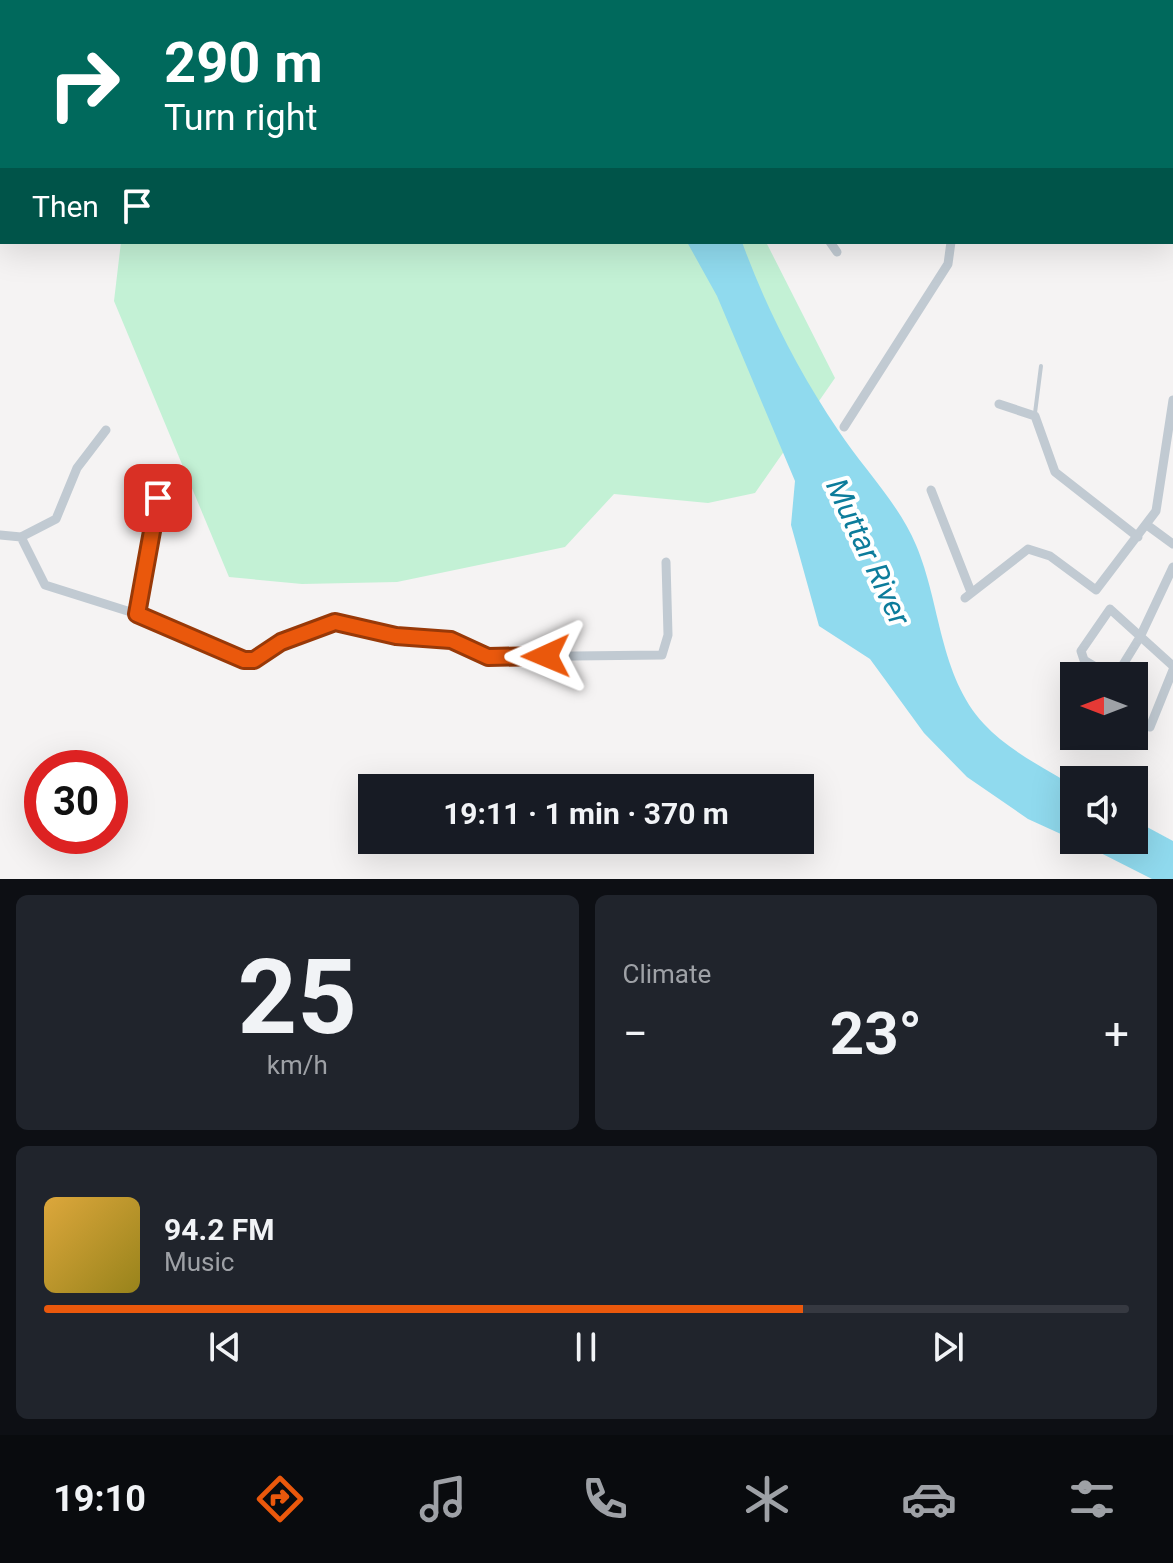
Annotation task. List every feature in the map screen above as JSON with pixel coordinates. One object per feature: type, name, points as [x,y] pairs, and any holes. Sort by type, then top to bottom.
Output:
[{"type":"street","points":[[831,244],[837,252]]},
{"type":"street","points":[[844,427],[948,264],[951,244]]},
{"type":"street","points":[[931,490],[968,595],[1028,549],[1050,556],[1096,590],[1156,511],[1173,400]]},
{"type":"street","points":[[999,404],[1035,416],[1055,472],[1138,537]]},
{"type":"street","points":[[0,535],[21,537],[56,519],[77,468],[106,430]]},
{"type":"street","points":[[137,614],[158,498]]},
{"type":"street","points":[[1147,525],[1173,544]]},
{"type":"street","points":[[21,537],[45,585],[137,614],[244,660],[254,660],[281,642],[335,622],[396,636],[451,640],[488,657],[662,655],[668,635],[666,562]]},
{"type":"street","points":[[1123,662],[1140,637],[1173,567]]},
{"type":"street","points":[[1088,662],[1081,651],[1110,609],[1173,668],[1150,727]]},
{"type":"lane","points":[[1035,416],[1041,366]]},
{"type":"green space","points":[[121,244],[767,244],[835,378],[755,493],[708,503],[614,494],[565,547],[397,582],[302,584],[229,577],[114,301]]},
{"type":"water","name":"Muttar River","points":[[688,244],[743,244],[784,339],[810,385],[909,530],[924,568],[949,661],[969,705],[1004,742],[1060,778],[1060,834],[1028,819],[967,777],[924,733],[870,659],[819,626],[791,525],[795,481],[717,296]]},
{"type":"water","points":[[1148,828],[1173,841],[1173,879],[1152,879],[1103,854],[1148,854]]},
{"type":"route","points":[[158,498],[144,591],[137,614],[181,635],[244,660],[254,660],[281,642],[335,622],[396,636],[451,640],[488,657],[546,656]]}]
